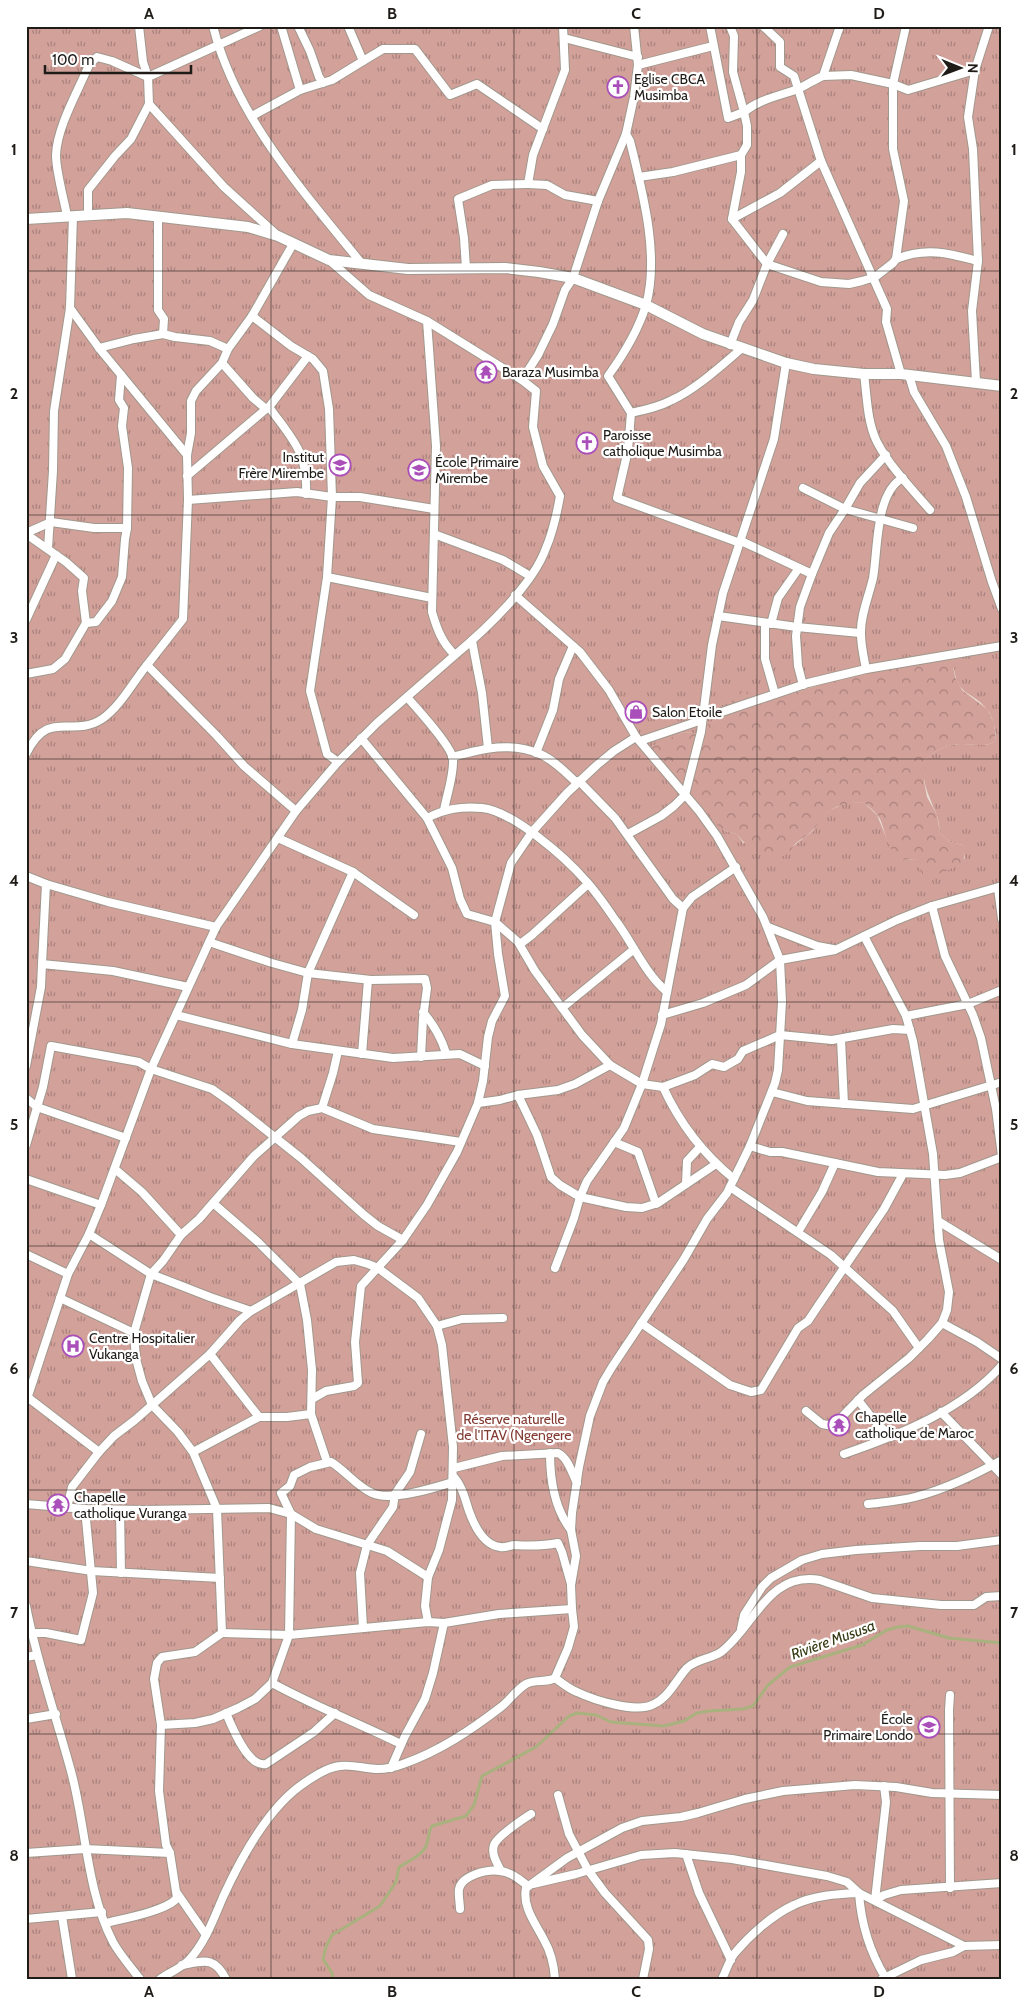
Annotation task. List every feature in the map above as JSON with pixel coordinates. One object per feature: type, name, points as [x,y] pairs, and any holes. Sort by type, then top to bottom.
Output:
[{"type":"street","points":[[88,215],[88,190],[101,172],[131,139],[148,104],[148,78],[143,62],[139,26]]},
{"type":"street","points":[[213,26],[217,44],[241,97],[268,144],[300,188],[362,264]]},
{"type":"street","points":[[148,78],[217,44],[260,26]]},
{"type":"street","points":[[280,26],[300,90]]},
{"type":"street","points":[[298,26],[323,83]]},
{"type":"street","points":[[348,26],[363,61]]},
{"type":"street","points":[[528,184],[534,156],[565,70],[563,26]]},
{"type":"street","points":[[522,380],[538,355],[553,324],[565,290],[573,278],[598,201],[626,134],[634,98],[638,61],[634,26]]},
{"type":"street","points":[[710,26],[728,118],[744,112],[751,106],[773,96],[797,89],[823,76],[851,75],[894,84],[908,90],[975,70]]},
{"type":"street","points":[[730,26],[734,36],[733,72],[747,126],[747,145],[741,155],[741,172],[732,219],[766,264],[821,282],[833,284],[857,283],[875,277],[896,259],[913,252],[936,252],[978,261]]},
{"type":"street","points":[[763,26],[780,42],[780,67],[794,76],[821,161],[888,309],[886,322],[905,375],[946,446],[966,497],[987,569],[1002,609]]},
{"type":"street","points":[[823,76],[840,26]]},
{"type":"street","points":[[896,259],[904,201],[894,149],[894,84],[906,26]]},
{"type":"street","points":[[976,382],[972,311],[978,261],[973,149],[968,117],[975,70],[989,26]]},
{"type":"street","points":[[564,38],[638,61],[713,46]]},
{"type":"street","points":[[252,116],[300,90],[332,80],[383,49],[415,49],[450,95],[477,84],[543,129]]},
{"type":"street","points":[[48,548],[54,411],[70,308],[70,216],[56,156],[64,124],[89,65],[97,57],[112,60],[148,78]]},
{"type":"street","points":[[148,104],[224,186],[278,236]]},
{"type":"street","points":[[626,134],[630,141],[644,200],[650,244],[650,281],[646,305],[628,348],[608,376],[632,413],[628,450],[617,498],[740,542],[812,574]]},
{"type":"street","points":[[639,176],[673,172],[741,155]]},
{"type":"street","points":[[732,219],[780,193],[821,161]]},
{"type":"street","points":[[466,268],[458,199],[492,185],[528,184],[547,185],[565,195],[598,201]]},
{"type":"street","points":[[26,219],[127,213],[248,227],[278,236],[329,260],[408,269],[505,268],[573,278],[646,305],[703,334],[730,345],[786,363],[814,369],[864,374],[905,375],[1002,386]]},
{"type":"street","points":[[158,217],[158,310],[164,319],[163,334]]},
{"type":"street","points":[[730,345],[739,322],[753,300],[766,264],[782,234]]},
{"type":"street","points":[[26,754],[34,739],[41,732],[51,728],[86,725],[101,720],[113,709],[183,619],[188,500],[187,476],[191,434],[190,401],[196,391],[222,363],[228,349],[252,316],[292,244]]},
{"type":"street","points":[[99,1452],[27,1399],[68,1274],[101,1206],[151,1069],[216,927],[296,811],[338,762],[406,697],[472,641],[515,595],[530,576],[546,549],[560,496],[554,483],[548,478],[543,466],[533,427],[536,391],[522,380],[426,321],[369,296],[329,260]]},
{"type":"street","points":[[70,308],[99,348],[188,455]]},
{"type":"street","points":[[252,316],[291,346],[308,356],[323,371],[329,408],[332,497],[327,577],[310,691],[328,754],[338,762]]},
{"type":"street","points":[[426,321],[436,446],[432,612],[437,629],[447,647],[455,655]]},
{"type":"street","points":[[99,348],[163,334],[210,340],[228,349]]},
{"type":"street","points":[[632,413],[654,408],[674,400],[715,371],[741,349]]},
{"type":"street","points":[[187,476],[267,408],[308,356]]},
{"type":"street","points":[[222,363],[254,398],[267,408],[297,446],[304,463],[306,494]]},
{"type":"street","points":[[628,834],[661,816],[685,795],[702,718],[718,616],[728,576],[774,439],[786,363]]},
{"type":"street","points":[[864,374],[870,422],[878,442],[903,478],[930,510]]},
{"type":"street","points":[[86,623],[96,622],[112,601],[122,577],[127,528],[128,468],[122,426],[124,408],[119,400],[121,375]]},
{"type":"street","points":[[803,684],[797,652],[797,627],[800,607],[829,533],[846,509],[860,483],[886,455]]},
{"type":"street","points":[[866,669],[860,633],[873,578],[880,518],[887,498],[896,482],[903,478]]},
{"type":"street","points":[[803,488],[846,509],[913,528]]},
{"type":"street","points":[[188,500],[287,493],[360,498],[434,509]]},
{"type":"street","points":[[26,534],[50,522],[94,528],[127,528]]},
{"type":"street","points":[[26,534],[48,548],[84,578],[82,591],[86,623],[65,659],[54,668],[26,674]]},
{"type":"street","points":[[434,534],[503,560],[530,576]]},
{"type":"street","points":[[26,620],[56,555]]},
{"type":"street","points":[[776,694],[765,659],[768,623],[778,598],[799,568]]},
{"type":"street","points":[[327,577],[432,598]]},
{"type":"street","points":[[160,1979],[180,1966],[194,1953],[206,1935],[224,1893],[251,1844],[272,1813],[299,1786],[327,1770],[339,1766],[352,1765],[377,1769],[391,1768],[422,1756],[468,1732],[508,1702],[526,1684],[532,1681],[552,1680],[555,1678],[568,1648],[574,1627],[571,1585],[576,1556],[571,1530],[572,1513],[586,1429],[603,1382],[684,1259],[707,1219],[730,1187],[750,1146],[772,1092],[778,1070],[782,1002],[780,960],[768,927],[736,867],[717,836],[638,739],[595,670],[573,646],[515,595]]},
{"type":"street","points":[[718,616],[797,627],[860,633]]},
{"type":"street","points":[[472,641],[482,693],[488,748]]},
{"type":"street","points":[[536,753],[553,710],[559,679],[573,646]]},
{"type":"street","points":[[312,1399],[326,1391],[354,1386],[358,1383],[355,1342],[360,1286],[403,1240],[446,1173],[462,1142],[478,1103],[492,1021],[505,996],[495,922],[511,863],[532,832],[578,782],[614,751],[638,739],[803,684],[866,669],[1002,646]]},
{"type":"street","points":[[147,665],[244,766],[296,811]]},
{"type":"street","points":[[406,697],[433,728],[452,757],[444,810]]},
{"type":"street","points":[[361,738],[426,818],[452,868],[460,899],[467,914],[495,922],[520,944],[535,971],[582,1036],[610,1065],[642,1084],[663,1087],[695,1075],[712,1064],[724,1067],[738,1059],[743,1051],[780,1035],[815,1040],[841,1039],[894,1029],[910,1030]]},
{"type":"street","points":[[452,757],[504,746],[542,754],[578,782],[615,818],[673,899],[683,908]]},
{"type":"street","points":[[426,818],[444,810],[483,808],[499,813],[532,832],[588,884],[618,923],[656,983],[667,992]]},
{"type":"street","points":[[278,838],[353,872],[414,915]]},
{"type":"street","points":[[556,1268],[587,1181],[624,1128],[642,1084],[662,1015],[683,908],[692,897],[736,867]]},
{"type":"street","points":[[292,1044],[302,1010],[308,973],[353,872]]},
{"type":"street","points":[[26,876],[46,884],[117,904],[216,927]]},
{"type":"street","points":[[26,1066],[41,987],[46,884]]},
{"type":"street","points":[[520,944],[588,884]]},
{"type":"street","points":[[662,1015],[703,1003],[746,985],[780,960],[835,950],[897,920],[932,906],[1000,887],[1002,919]]},
{"type":"street","points":[[750,1146],[770,1152],[782,1152],[878,1172],[903,1174],[935,1175],[960,1173],[1002,1156],[996,1109],[981,1038],[968,1004],[945,956],[932,906]]},
{"type":"street","points":[[768,927],[817,946],[835,950]]},
{"type":"street","points":[[806,1411],[822,1424],[833,1426],[858,1400],[919,1348],[942,1323],[947,1310],[949,1292],[939,1240],[935,1175],[929,1129],[923,1106],[913,1041],[906,1016],[864,936]]},
{"type":"street","points":[[209,942],[308,973],[368,980],[425,979],[427,988],[421,1057]]},
{"type":"street","points":[[562,1008],[634,950]]},
{"type":"street","points":[[42,964],[113,971],[188,987]]},
{"type":"street","points":[[362,1054],[368,980]]},
{"type":"street","points":[[906,1016],[968,1004],[1002,990]]},
{"type":"street","points":[[424,1012],[434,1024],[446,1053]]},
{"type":"street","points":[[176,1014],[292,1044],[393,1058],[421,1057],[446,1053],[460,1054],[485,1066]]},
{"type":"street","points":[[841,1039],[844,1104]]},
{"type":"street","points":[[26,1145],[51,1046],[139,1062],[151,1069],[212,1089],[301,1158],[371,1220],[403,1240]]},
{"type":"street","points":[[322,1108],[338,1051]]},
{"type":"street","points":[[478,1103],[566,1087],[610,1065]]},
{"type":"street","points":[[772,1092],[807,1101],[904,1109],[923,1106],[1002,1082]]},
{"type":"street","points":[[663,1087],[681,1121],[700,1147],[734,1179]]},
{"type":"street","points":[[518,1095],[537,1135],[551,1177],[560,1186],[580,1197],[626,1207],[642,1208],[656,1204],[716,1164]]},
{"type":"street","points":[[27,1099],[37,1107],[126,1138]]},
{"type":"street","points":[[222,1633],[217,1509],[193,1452],[178,1432],[152,1405],[142,1381],[136,1359],[134,1333],[151,1274],[163,1261],[181,1235],[199,1219],[254,1156],[308,1111],[322,1108],[373,1129],[462,1142]]},
{"type":"street","points":[[614,1142],[638,1152],[656,1204]]},
{"type":"street","points":[[686,1184],[688,1161],[700,1147]]},
{"type":"street","points":[[798,1232],[822,1192],[835,1163]]},
{"type":"street","points":[[115,1169],[142,1192],[181,1235]]},
{"type":"street","points":[[641,1323],[730,1385],[750,1392],[761,1390],[798,1328],[808,1321],[884,1209],[903,1174]]},
{"type":"street","points":[[26,1178],[101,1206]]},
{"type":"street","points":[[730,1187],[798,1232],[845,1267],[893,1311],[919,1348]]},
{"type":"street","points":[[213,1203],[258,1242],[300,1284],[307,1320],[312,1370],[311,1414],[326,1462]]},
{"type":"street","points":[[938,1221],[1002,1260]]},
{"type":"street","points":[[89,1234],[151,1274],[251,1311]]},
{"type":"street","points":[[26,1254],[68,1274]]},
{"type":"street","points":[[68,1508],[72,1487],[99,1452],[114,1436],[210,1354],[240,1320],[251,1311],[336,1262],[346,1260],[360,1261],[378,1268],[418,1298],[437,1326],[442,1345],[446,1374],[453,1475],[452,1500],[446,1526],[428,1577],[425,1606],[428,1622]]},
{"type":"street","points":[[60,1298],[134,1333]]},
{"type":"street","points":[[437,1326],[462,1318],[503,1318]]},
{"type":"street","points":[[942,1323],[1002,1358]]},
{"type":"street","points":[[210,1354],[259,1416]]},
{"type":"street","points":[[844,1454],[891,1437],[941,1412],[991,1378],[1002,1365]]},
{"type":"street","points":[[858,1400],[872,1418],[891,1437]]},
{"type":"street","points":[[941,1412],[1002,1475]]},
{"type":"street","points":[[193,1452],[259,1416],[287,1417],[311,1414]]},
{"type":"street","points":[[363,1628],[360,1573],[366,1545],[393,1507],[395,1494],[410,1472],[421,1434]]},
{"type":"street","points":[[161,1724],[195,1723],[226,1713],[254,1699],[272,1683],[289,1635],[291,1514],[281,1493],[290,1486],[294,1475],[310,1467],[331,1462],[372,1493],[383,1496],[425,1490],[453,1475],[502,1456],[550,1453],[562,1455],[577,1483]]},
{"type":"street","points":[[550,1453],[552,1489],[566,1523],[571,1530]]},
{"type":"street","points":[[868,1504],[914,1497],[948,1486],[1002,1460]]},
{"type":"street","points":[[453,1475],[459,1482],[473,1522],[489,1543],[498,1547],[511,1545],[536,1546],[558,1543],[571,1585]]},
{"type":"street","points":[[26,1504],[120,1510],[269,1508],[291,1514],[316,1529],[387,1551],[428,1577]]},
{"type":"street","points":[[33,1633],[46,1632],[81,1640],[93,1593],[85,1509]]},
{"type":"street","points":[[120,1510],[121,1573]]},
{"type":"street","points":[[740,1630],[744,1615],[762,1587],[771,1578],[802,1560],[822,1554],[856,1550],[956,1546],[1002,1540]]},
{"type":"street","points":[[26,1561],[92,1571],[220,1578]]},
{"type":"street","points":[[555,1678],[576,1692],[592,1698],[631,1707],[647,1707],[664,1696],[688,1667],[721,1652],[775,1591],[800,1580],[812,1578],[820,1580],[872,1598],[941,1606],[974,1605],[986,1597],[1002,1596]]},
{"type":"street","points":[[26,1606],[37,1655],[56,1714],[78,1801],[85,1849],[102,1912],[114,1942],[140,1979]]},
{"type":"street","points":[[106,1923],[141,1915],[169,1904],[177,1898],[170,1853],[166,1845],[160,1791],[161,1724],[154,1679],[157,1663],[162,1657],[195,1652],[222,1633],[289,1635],[428,1622],[444,1623],[499,1614],[572,1609]]},
{"type":"street","points":[[391,1768],[425,1698],[433,1673],[444,1623]]},
{"type":"street","points":[[26,1657],[37,1655]]},
{"type":"street","points":[[272,1683],[315,1706],[335,1713],[401,1744]]},
{"type":"street","points":[[950,1695],[950,1888]]},
{"type":"street","points":[[226,1713],[236,1735],[251,1758],[255,1763],[261,1765],[273,1760],[314,1732],[335,1713]]},
{"type":"street","points":[[26,1720],[56,1714]]},
{"type":"street","points":[[875,1900],[886,1802],[884,1786]]},
{"type":"street","points":[[554,1979],[554,1966],[550,1953],[528,1908],[525,1891],[552,1867],[622,1828],[642,1821],[681,1817],[754,1797],[792,1790],[884,1786],[950,1794],[1002,1795]]},
{"type":"street","points":[[558,1795],[566,1824],[588,1870],[605,1893],[648,1940],[649,1948],[644,1979]]},
{"type":"street","points":[[501,1871],[494,1857],[494,1844],[531,1814]]},
{"type":"street","points":[[26,1853],[85,1849],[170,1853]]},
{"type":"street","points":[[460,1909],[459,1889],[467,1878],[481,1873],[501,1871],[530,1885],[641,1855],[686,1854],[780,1866],[847,1882],[859,1893],[964,1946]]},
{"type":"street","points":[[686,1854],[699,1893],[731,1960]]},
{"type":"street","points":[[875,1900],[901,1890],[1002,1883]]},
{"type":"street","points":[[177,1893],[206,1935]]},
{"type":"street","points":[[722,1979],[731,1960],[757,1931],[789,1907],[824,1896],[859,1893]]},
{"type":"street","points":[[859,1893],[868,1940],[874,1959],[884,1978],[920,1960],[953,1952],[964,1946],[1002,1945]]},
{"type":"street","points":[[27,1917],[102,1912]]},
{"type":"street","points":[[62,1916],[72,1979]]},
{"type":"street","points":[[180,1966],[203,1961],[213,1962],[221,1968],[226,1979]]},
{"type":"green space","name":"Réserve naturelle de l'ITAV (Ngengere","points":[[26,26],[1002,26],[1002,1979],[26,1979]],"holes":[[[954,668],[961,688],[980,702],[990,714],[994,723],[996,740],[984,745],[964,744],[946,747],[926,759],[924,780],[938,818],[940,833],[950,842],[963,845],[965,858],[962,861],[922,875],[916,859],[902,860],[889,844],[877,815],[863,802],[845,803],[831,810],[820,819],[813,831],[792,847],[743,843],[737,834],[725,831],[652,746],[683,732],[704,734],[714,720],[722,718],[731,711],[853,675]]]},
{"type":"green space","points":[[948,659],[952,661],[955,677],[962,690],[987,709],[994,723],[996,740],[984,745],[964,744],[946,747],[926,759],[924,781],[927,797],[937,815],[940,833],[950,842],[963,845],[964,851],[963,861],[949,870],[938,874],[922,875],[916,859],[902,860],[897,856],[890,847],[880,819],[863,802],[834,808],[812,831],[782,856],[775,858],[760,854],[747,845],[737,834],[725,831],[716,824],[649,748],[683,732],[704,734],[708,724],[728,714],[732,697],[738,691],[764,693],[773,699],[853,675]]},
{"type":"waterway","name":"Rivière Mususa","points":[[333,1979],[332,1973],[323,1959],[332,1935],[380,1906],[396,1882],[399,1867],[424,1850],[432,1826],[466,1816],[474,1805],[482,1776],[536,1747],[569,1716],[577,1713],[596,1715],[611,1722],[664,1726],[684,1721],[697,1713],[743,1709],[753,1706],[768,1685],[790,1667],[862,1645],[887,1630],[898,1627],[908,1626],[949,1638],[1002,1643]]},
{"type":"place","name":"Eglise CBCA Musimba","points":[[618,87]]},
{"type":"place","name":"Baraza Musimba","points":[[486,372]]},
{"type":"place","name":"Paroisse catholique Musimba","points":[[587,443]]},
{"type":"place","name":"Institut Frère Mirembe","points":[[340,465]]},
{"type":"place","name":"École Primaire Mirembe","points":[[419,470]]},
{"type":"place","name":"Salon Etoile","points":[[636,712]]},
{"type":"place","name":"Centre Hospitalier Vukanga","points":[[73,1346]]},
{"type":"place","name":"Chapelle catholique de Maroc","points":[[839,1425]]},
{"type":"place","name":"Chapelle catholique Vuranga","points":[[58,1505]]},
{"type":"place","name":"École Primaire Londo","points":[[929,1727]]}]
